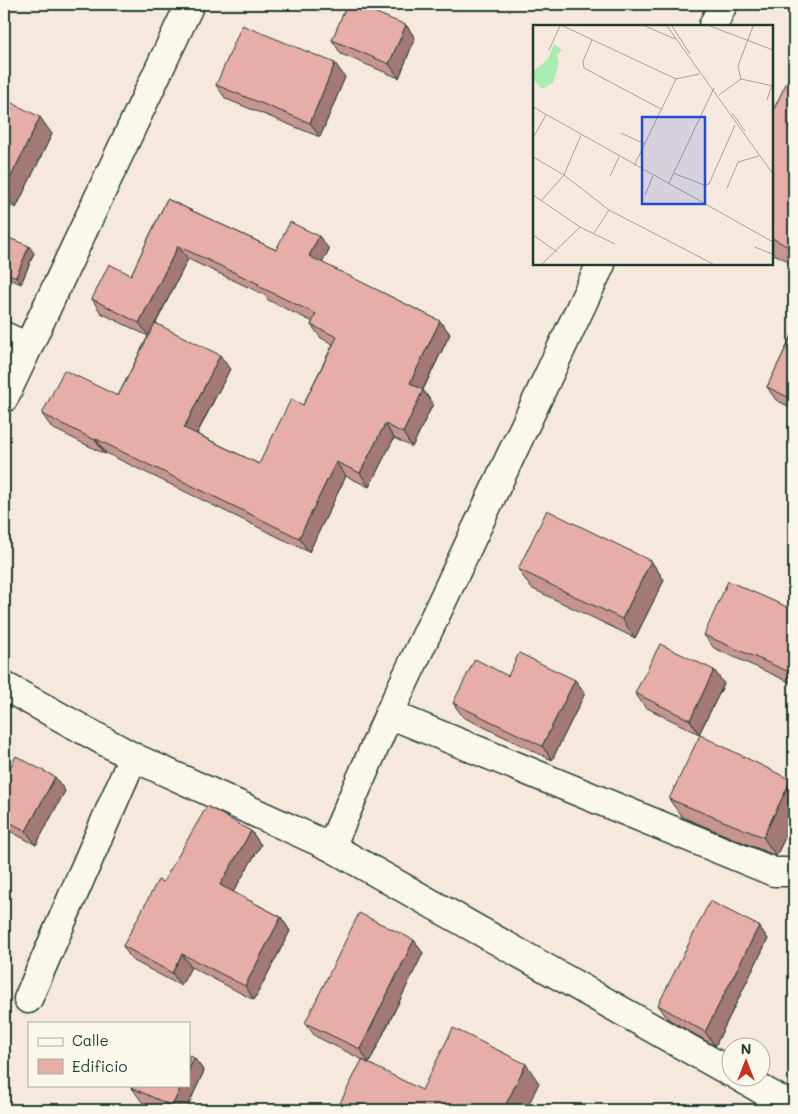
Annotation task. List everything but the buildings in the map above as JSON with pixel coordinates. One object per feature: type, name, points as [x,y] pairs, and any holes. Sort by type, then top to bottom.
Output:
[{"type":"street","points":[[4,398],[16,342],[190,4]]},
{"type":"street","points":[[712,25],[723,4]]},
{"type":"street","points":[[331,847],[390,714],[601,265]]},
{"type":"street","points":[[4,686],[133,757],[331,847],[720,1066]]},
{"type":"street","points":[[390,714],[774,872],[794,872]]},
{"type":"street","points":[[28,999],[133,757]]},
{"type":"street","points":[[756,1086],[794,1108]]}]
